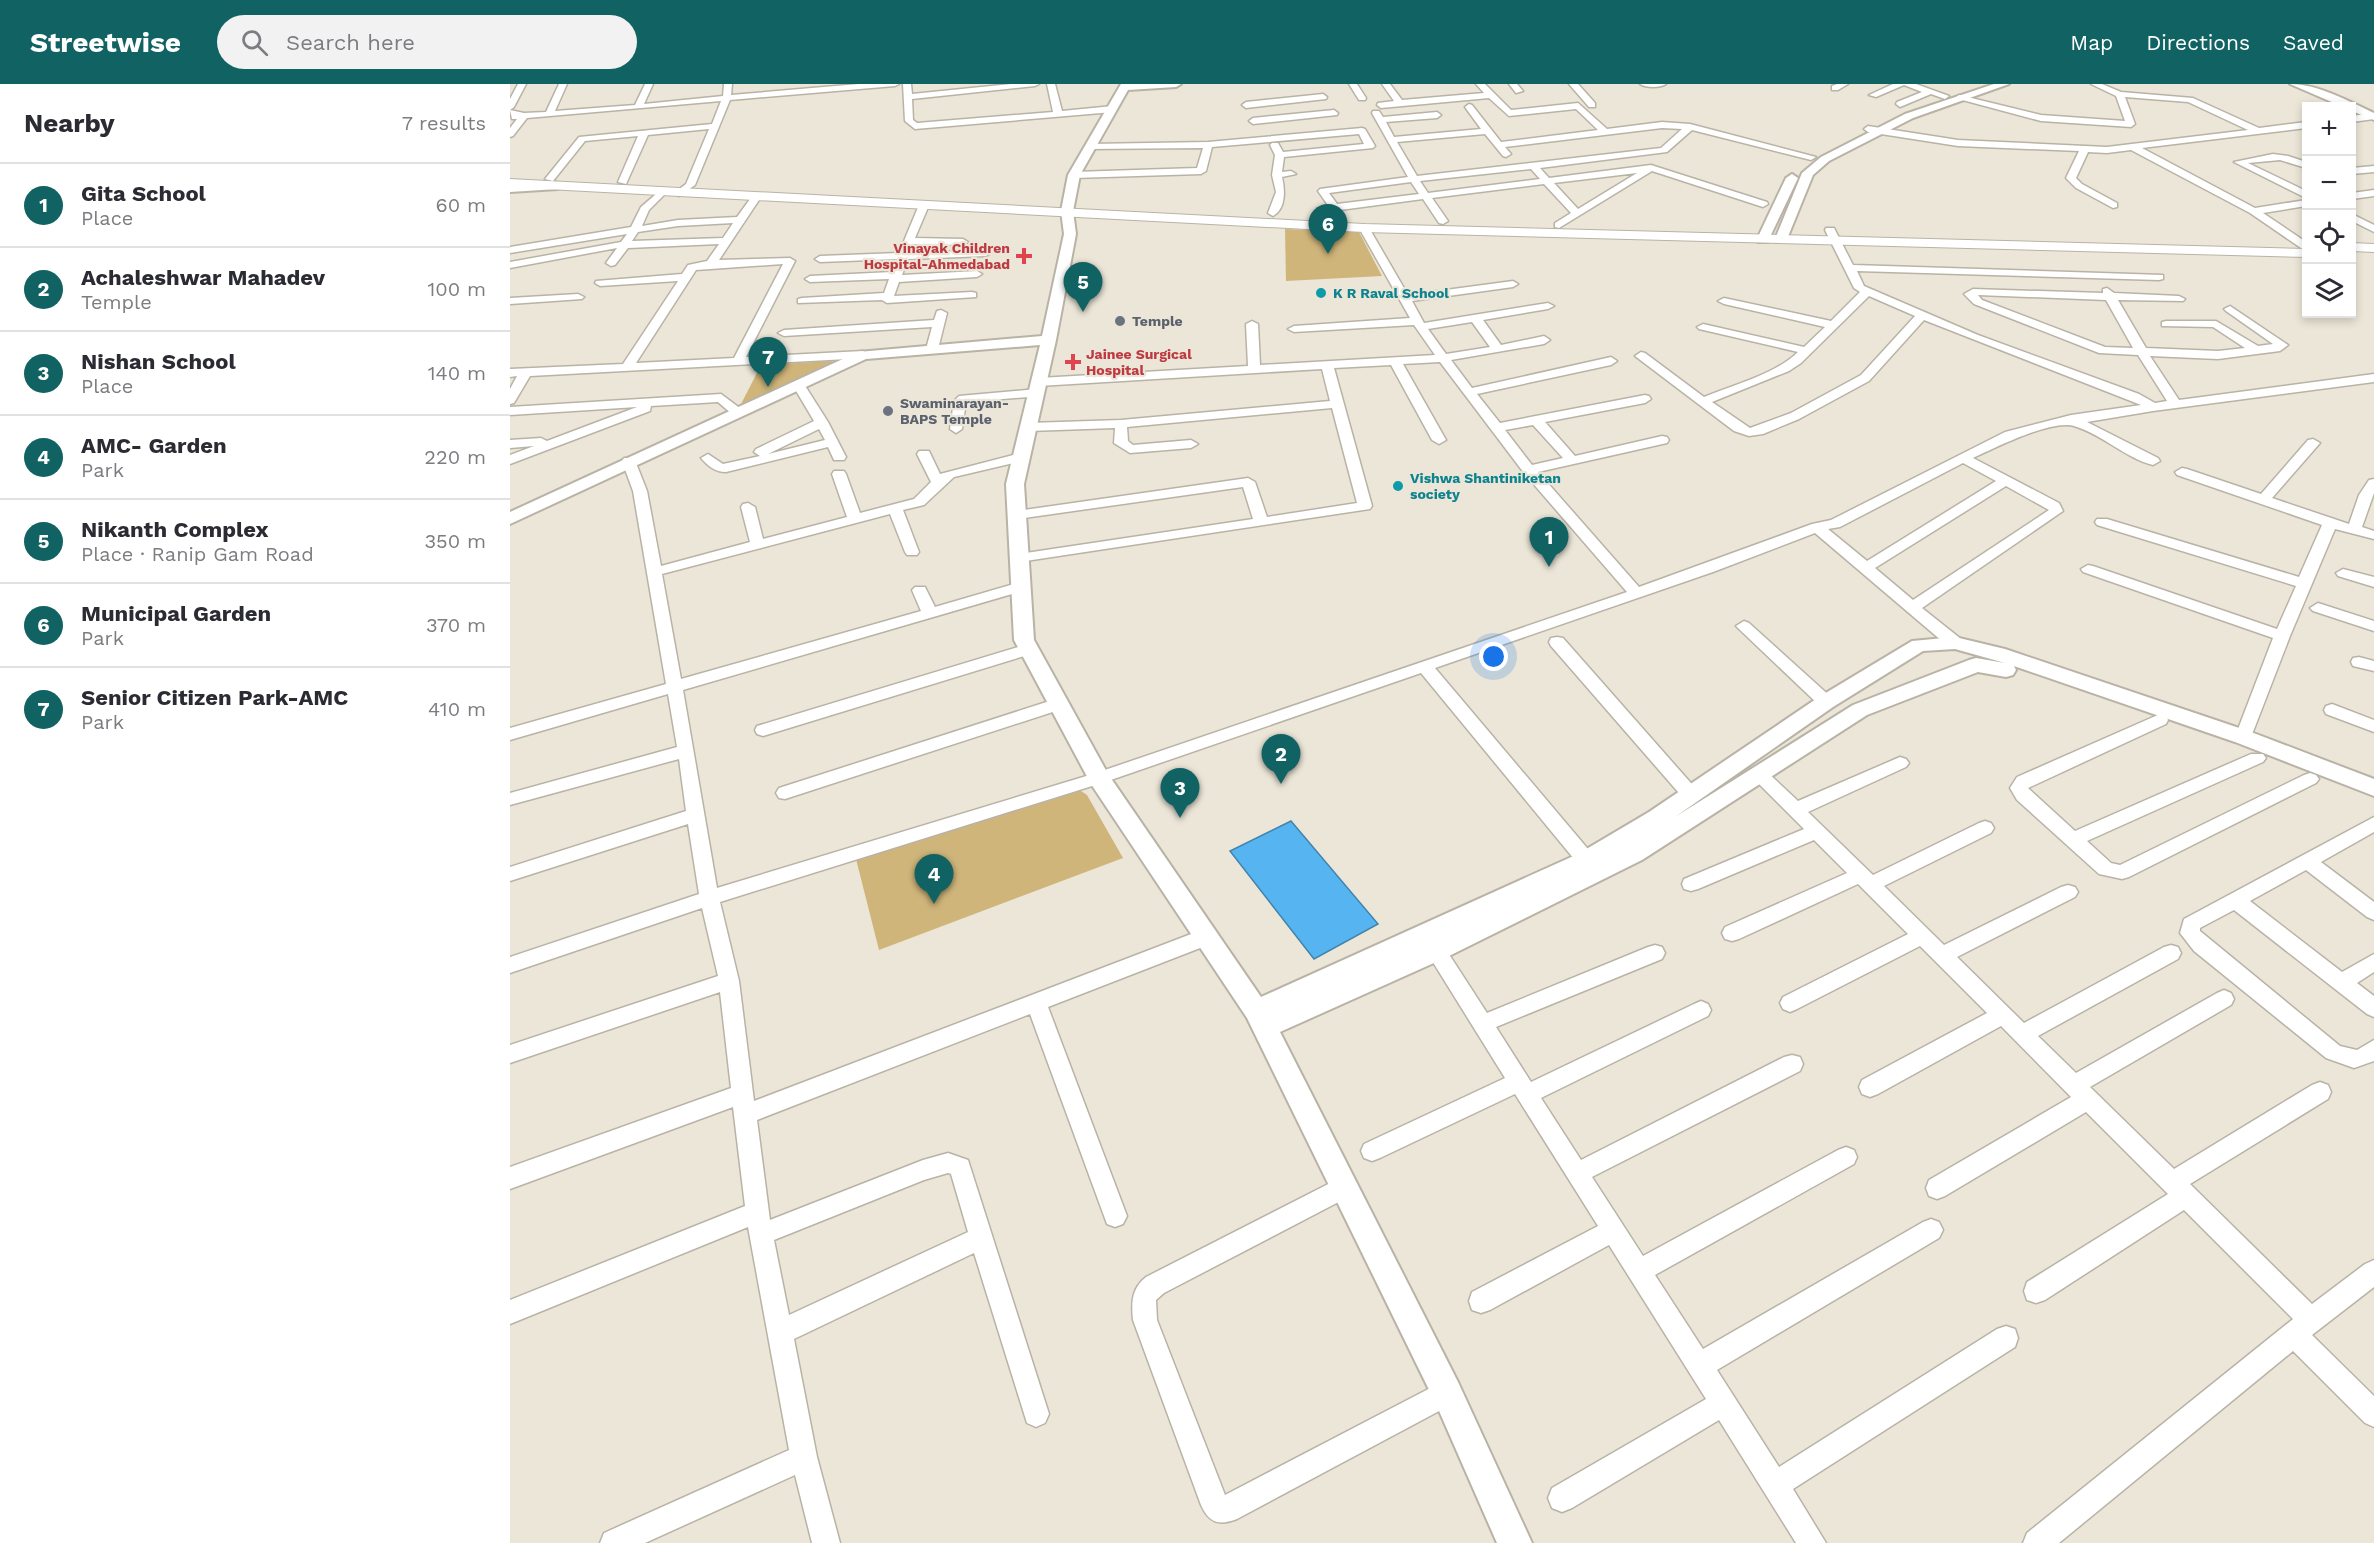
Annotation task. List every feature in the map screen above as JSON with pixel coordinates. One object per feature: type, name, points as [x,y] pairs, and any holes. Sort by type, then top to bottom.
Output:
[{"type":"main road","points":[[510,176],[521,182],[623,182],[756,197],[924,205],[1068,206],[1364,228],[1766,233]]},
{"type":"main road","points":[[552,183],[663,192],[684,189],[1068,206],[1273,213],[1331,212],[1443,221],[1783,234],[2302,248]]},
{"type":"main road","points":[[2356,248],[2374,248]]},
{"type":"main road","points":[[2356,254],[2374,255]]},
{"type":"street","points":[[510,107],[522,84]]},
{"type":"street","points":[[549,114],[563,84]]},
{"type":"street","points":[[638,107],[649,84]]},
{"type":"street","points":[[684,189],[727,98],[729,84]]},
{"type":"street","points":[[510,118],[781,92],[895,84]]},
{"type":"street","points":[[940,84],[942,94]]},
{"type":"street","points":[[908,97],[942,94],[967,87],[992,86],[1009,91],[1035,84]]},
{"type":"street","points":[[1052,84],[1058,114]]},
{"type":"street","points":[[1176,84],[1126,85],[1074,175],[1068,206],[1070,234],[1049,340],[1015,484],[1024,640],[1099,778],[1260,1019],[1447,1393],[1512,1542]]},
{"type":"street","points":[[1353,84],[1362,98]]},
{"type":"street","points":[[1386,84],[1400,103]]},
{"type":"street","points":[[1480,84],[1509,113],[1578,106],[1605,132]]},
{"type":"street","points":[[1573,84],[1592,105]]},
{"type":"street","points":[[1644,84],[1662,84]]},
{"type":"street","points":[[1834,88],[1844,84]]},
{"type":"street","points":[[1873,95],[1900,84]]},
{"type":"street","points":[[1907,84],[1945,96]]},
{"type":"street","points":[[1783,234],[1808,173],[1825,159],[1874,130],[1895,114],[1981,84]]},
{"type":"street","points":[[1766,233],[1788,183],[1799,167],[1811,157],[1909,116],[2004,84]]},
{"type":"street","points":[[2095,84],[2120,94],[2190,100],[2258,131]]},
{"type":"street","points":[[2295,84],[2338,102]]},
{"type":"street","points":[[910,85],[909,121],[915,126],[1016,114],[1058,114],[1113,109]]},
{"type":"street","points":[[1900,104],[1931,91]]},
{"type":"street","points":[[1246,105],[1321,94],[1334,113],[1253,125]]},
{"type":"street","points":[[1379,113],[1400,103],[1453,94],[1489,95]]},
{"type":"street","points":[[1959,98],[2041,118],[2131,124],[2120,94]]},
{"type":"street","points":[[1469,107],[1510,158]]},
{"type":"street","points":[[2356,110],[2374,117]]},
{"type":"street","points":[[510,113],[524,116]]},
{"type":"street","points":[[1379,113],[1437,115]]},
{"type":"street","points":[[1379,113],[1414,179],[1443,221]]},
{"type":"street","points":[[510,134],[524,116]]},
{"type":"street","points":[[2356,119],[2374,117]]},
{"type":"street","points":[[1346,123],[1352,132]]},
{"type":"street","points":[[1499,145],[1662,125],[1690,127],[1811,157]]},
{"type":"street","points":[[510,188],[552,183],[582,139],[715,126]]},
{"type":"street","points":[[1874,130],[1958,143],[2085,149],[2133,147],[2302,126]]},
{"type":"street","points":[[1690,127],[1664,150],[1323,191],[1331,212],[1427,196],[1651,168],[1763,204]]},
{"type":"street","points":[[1090,147],[1208,145],[1362,131],[1370,146],[1280,154]]},
{"type":"street","points":[[1393,140],[1487,131]]},
{"type":"street","points":[[623,182],[644,133]]},
{"type":"street","points":[[1271,139],[1280,154],[1277,175],[1281,192],[1273,213]]},
{"type":"street","points":[[1074,175],[1201,171],[1208,145]]},
{"type":"street","points":[[2133,147],[2254,211],[2302,245]]},
{"type":"street","points":[[2085,149],[2071,178],[2079,186],[2113,205]]},
{"type":"street","points":[[1559,225],[1663,162],[1664,150]]},
{"type":"street","points":[[2302,163],[2275,155],[2239,162],[2302,193]]},
{"type":"street","points":[[1533,165],[1576,213]]},
{"type":"street","points":[[2356,171],[2374,169]]},
{"type":"street","points":[[1277,175],[1291,174]]},
{"type":"street","points":[[510,176],[552,183]]},
{"type":"street","points":[[611,263],[635,230],[645,209],[663,192]]},
{"type":"street","points":[[2356,196],[2374,194]]},
{"type":"street","points":[[711,264],[756,197]]},
{"type":"street","points":[[2254,211],[2302,204]]},
{"type":"street","points":[[924,205],[887,300],[972,295]]},
{"type":"street","points":[[510,250],[678,223],[740,220]]},
{"type":"street","points":[[2356,220],[2374,229]]},
{"type":"street","points":[[1364,228],[1419,324],[1496,428],[1529,470],[1636,593]]},
{"type":"street","points":[[1833,235],[1860,288],[1974,337],[2149,405]]},
{"type":"street","points":[[510,265],[622,245],[727,241]]},
{"type":"street","points":[[820,259],[903,255],[987,247],[909,241]]},
{"type":"street","points":[[627,367],[692,267],[711,264],[790,261],[738,361]]},
{"type":"street","points":[[1851,268],[2159,277]]},
{"type":"street","points":[[810,279],[977,274]]},
{"type":"street","points":[[600,283],[684,277]]},
{"type":"street","points":[[1405,299],[1513,284]]},
{"type":"street","points":[[2103,284],[2160,384],[2173,402]]},
{"type":"street","points":[[1702,402],[1785,368],[1807,351],[1868,291]]},
{"type":"street","points":[[2179,299],[1973,292],[1970,294],[1978,302],[2086,345],[2111,351],[2218,355],[2257,351],[2282,345],[2230,309]]},
{"type":"street","points":[[802,301],[888,296]]},
{"type":"street","points":[[510,301],[578,297]]},
{"type":"street","points":[[1725,301],[1833,325]]},
{"type":"street","points":[[1294,329],[1419,324],[1548,306]]},
{"type":"street","points":[[932,349],[942,309]]},
{"type":"street","points":[[1641,356],[1738,428],[1749,432],[1758,431],[1795,416],[1864,378],[1923,315]]},
{"type":"street","points":[[1475,318],[1498,349]]},
{"type":"street","points":[[510,373],[738,361],[817,344],[938,323]]},
{"type":"street","points":[[1252,324],[1254,369]]},
{"type":"street","points":[[2166,324],[2216,324],[2257,351]]},
{"type":"street","points":[[1703,327],[1807,351]]},
{"type":"street","points":[[784,333],[817,344],[863,354],[1049,340]]},
{"type":"street","points":[[956,429],[960,401],[963,399],[1038,388],[1254,369],[1444,358],[1544,340]]},
{"type":"street","points":[[510,519],[629,461],[863,354]]},
{"type":"street","points":[[1395,361],[1438,440]]},
{"type":"street","points":[[1470,392],[1611,362]]},
{"type":"street","points":[[1019,558],[1365,506],[1328,365]]},
{"type":"street","points":[[2173,402],[2374,371]]},
{"type":"street","points":[[510,400],[526,372]]},
{"type":"street","points":[[1817,527],[1828,515],[2005,429],[2063,414],[2374,378]]},
{"type":"street","points":[[798,384],[822,422],[839,457]]},
{"type":"street","points":[[510,411],[721,398],[737,412]]},
{"type":"street","points":[[1496,428],[1645,399]]},
{"type":"street","points":[[510,460],[661,402]]},
{"type":"street","points":[[1029,427],[1120,424],[1339,404]]},
{"type":"street","points":[[510,965],[709,898],[1099,778],[1636,593],[1817,527],[1835,524],[2010,435],[2071,419],[2149,405]]},
{"type":"street","points":[[2071,419],[2153,461]]},
{"type":"street","points":[[1536,420],[1572,461]]},
{"type":"street","points":[[726,468],[822,422]]},
{"type":"street","points":[[1120,424],[1121,443],[1130,449],[1191,444]]},
{"type":"street","points":[[510,444],[559,441]]},
{"type":"street","points":[[708,458],[720,468],[726,468],[832,441]]},
{"type":"street","points":[[1529,470],[1662,441]]},
{"type":"street","points":[[2264,499],[2313,443]]},
{"type":"street","points":[[924,454],[938,483]]},
{"type":"street","points":[[653,572],[919,502],[949,474],[1021,457]]},
{"type":"street","points":[[1912,607],[1935,594],[2056,511],[2054,506],[1963,458]]},
{"type":"street","points":[[629,461],[640,491],[697,814],[709,898],[729,981],[760,1223],[804,1456],[826,1543]]},
{"type":"street","points":[[2182,472],[2374,536]]},
{"type":"street","points":[[839,474],[855,518]]},
{"type":"street","points":[[1866,568],[2007,480]]},
{"type":"street","points":[[1017,515],[1248,482],[1261,521]]},
{"type":"street","points":[[2354,530],[2372,492]]},
{"type":"street","points":[[748,507],[757,543]]},
{"type":"street","points":[[895,508],[912,552]]},
{"type":"street","points":[[2102,522],[2306,584]]},
{"type":"street","points":[[2243,737],[2282,636],[2330,523]]},
{"type":"street","points":[[1817,527],[1955,643]]},
{"type":"street","points":[[2088,569],[2282,636]]},
{"type":"street","points":[[2343,573],[2374,582]]},
{"type":"street","points":[[510,734],[1021,587]]},
{"type":"street","points":[[920,590],[930,614]]},
{"type":"street","points":[[2318,608],[2374,626]]},
{"type":"street","points":[[1744,626],[1826,702]]},
{"type":"street","points":[[1557,642],[1691,795]]},
{"type":"street","points":[[1260,1019],[1586,860],[1657,818],[1826,702],[1919,645],[1955,643],[1998,654],[2243,737],[2374,788]]},
{"type":"street","points":[[763,730],[1028,649]]},
{"type":"street","points":[[1260,1019],[1436,951],[1634,854],[1860,710],[1976,665],[2009,670],[2160,720],[2374,803]]},
{"type":"street","points":[[1424,666],[1586,860]]},
{"type":"street","points":[[785,793],[1059,704]]},
{"type":"street","points":[[2332,710],[2374,726]]},
{"type":"street","points":[[2160,720],[2023,781],[2019,788],[2023,795],[2106,869],[2122,872],[2310,779]]},
{"type":"street","points":[[510,799],[686,751]]},
{"type":"street","points":[[2073,840],[2257,758]]},
{"type":"street","points":[[1795,810],[1900,763]]},
{"type":"street","points":[[1759,774],[2179,1189],[2303,1327],[2374,1414]]},
{"type":"street","points":[[510,874],[697,814]]},
{"type":"street","points":[[2374,824],[2191,924],[2190,933],[2201,945],[2332,1052],[2351,1060],[2367,1056],[2374,1049]]},
{"type":"street","points":[[1732,933],[1866,880],[1986,828]]},
{"type":"street","points":[[1691,884],[1817,831]]},
{"type":"street","points":[[2307,861],[2374,912]]},
{"type":"street","points":[[1942,955],[2068,892]]},
{"type":"street","points":[[2236,901],[2374,1008]]},
{"type":"street","points":[[1790,1004],[1923,936]]},
{"type":"street","points":[[510,1178],[744,1104],[1036,1002],[1206,937]]},
{"type":"street","points":[[1436,951],[1812,1543]]},
{"type":"street","points":[[1482,1024],[1655,953]]},
{"type":"street","points":[[2022,1034],[2171,953]]},
{"type":"street","points":[[2342,983],[2374,962]]},
{"type":"street","points":[[510,1054],[729,981]]},
{"type":"street","points":[[1937,1188],[2224,999]]},
{"type":"street","points":[[1036,1002],[1114,1216]]},
{"type":"street","points":[[1372,1151],[1701,1010]]},
{"type":"street","points":[[1870,1087],[2003,1015]]},
{"type":"street","points":[[1577,1173],[1792,1064]]},
{"type":"street","points":[[2036,1291],[2320,1092]]},
{"type":"street","points":[[1639,1271],[1846,1157]]},
{"type":"street","points":[[510,1312],[760,1223],[948,1163],[960,1167],[1036,1413]]},
{"type":"street","points":[[1344,1187],[1155,1285],[1146,1292],[1143,1301],[1145,1320],[1215,1505],[1220,1510],[1227,1509],[1447,1393]]},
{"type":"street","points":[[1481,1301],[1613,1230]]},
{"type":"street","points":[[1700,1366],[1931,1230]]},
{"type":"street","points":[[781,1332],[981,1238]]},
{"type":"street","points":[[2037,1543],[2374,1272]]},
{"type":"street","points":[[1775,1485],[2006,1338]]},
{"type":"street","points":[[1562,1498],[1723,1403]]},
{"type":"street","points":[[614,1543],[804,1456]]},
{"type":"shaded area","points":[[1285,229],[1359,232],[1382,276],[1286,281]]},
{"type":"shaded area","points":[[834,362],[832,365],[739,408],[761,365]]},
{"type":"shaded area","points":[[1065,789],[1081,791],[1087,795],[1123,858],[879,950],[856,859]]},
{"type":"water","points":[[1291,821],[1378,924],[1314,959],[1230,851]]},
{"type":"place","name":"Municipal Garden","points":[[1328,254]]},
{"type":"place","name":"Vinayak Children Hospital-Ahmedabad","points":[[1024,256]]},
{"type":"place","name":"K R Raval School","points":[[1321,293]]},
{"type":"place","name":"Nikanth Complex","points":[[1083,312]]},
{"type":"place","name":"Temple","points":[[1120,321]]},
{"type":"place","name":"Jainee Surgical Hospital","points":[[1073,362]]},
{"type":"place","name":"Senior Citizen Park-AMC","points":[[768,387]]},
{"type":"place","name":"Swaminarayan- BAPS Temple","points":[[888,411]]},
{"type":"place","name":"Vishwa Shantiniketan society","points":[[1398,486]]},
{"type":"place","name":"Gita School","points":[[1549,567]]},
{"type":"place","name":"Achaleshwar Mahadev","points":[[1281,784]]},
{"type":"place","name":"Nishan School","points":[[1180,818]]},
{"type":"place","name":"AMC- Garden","points":[[934,904]]}]
